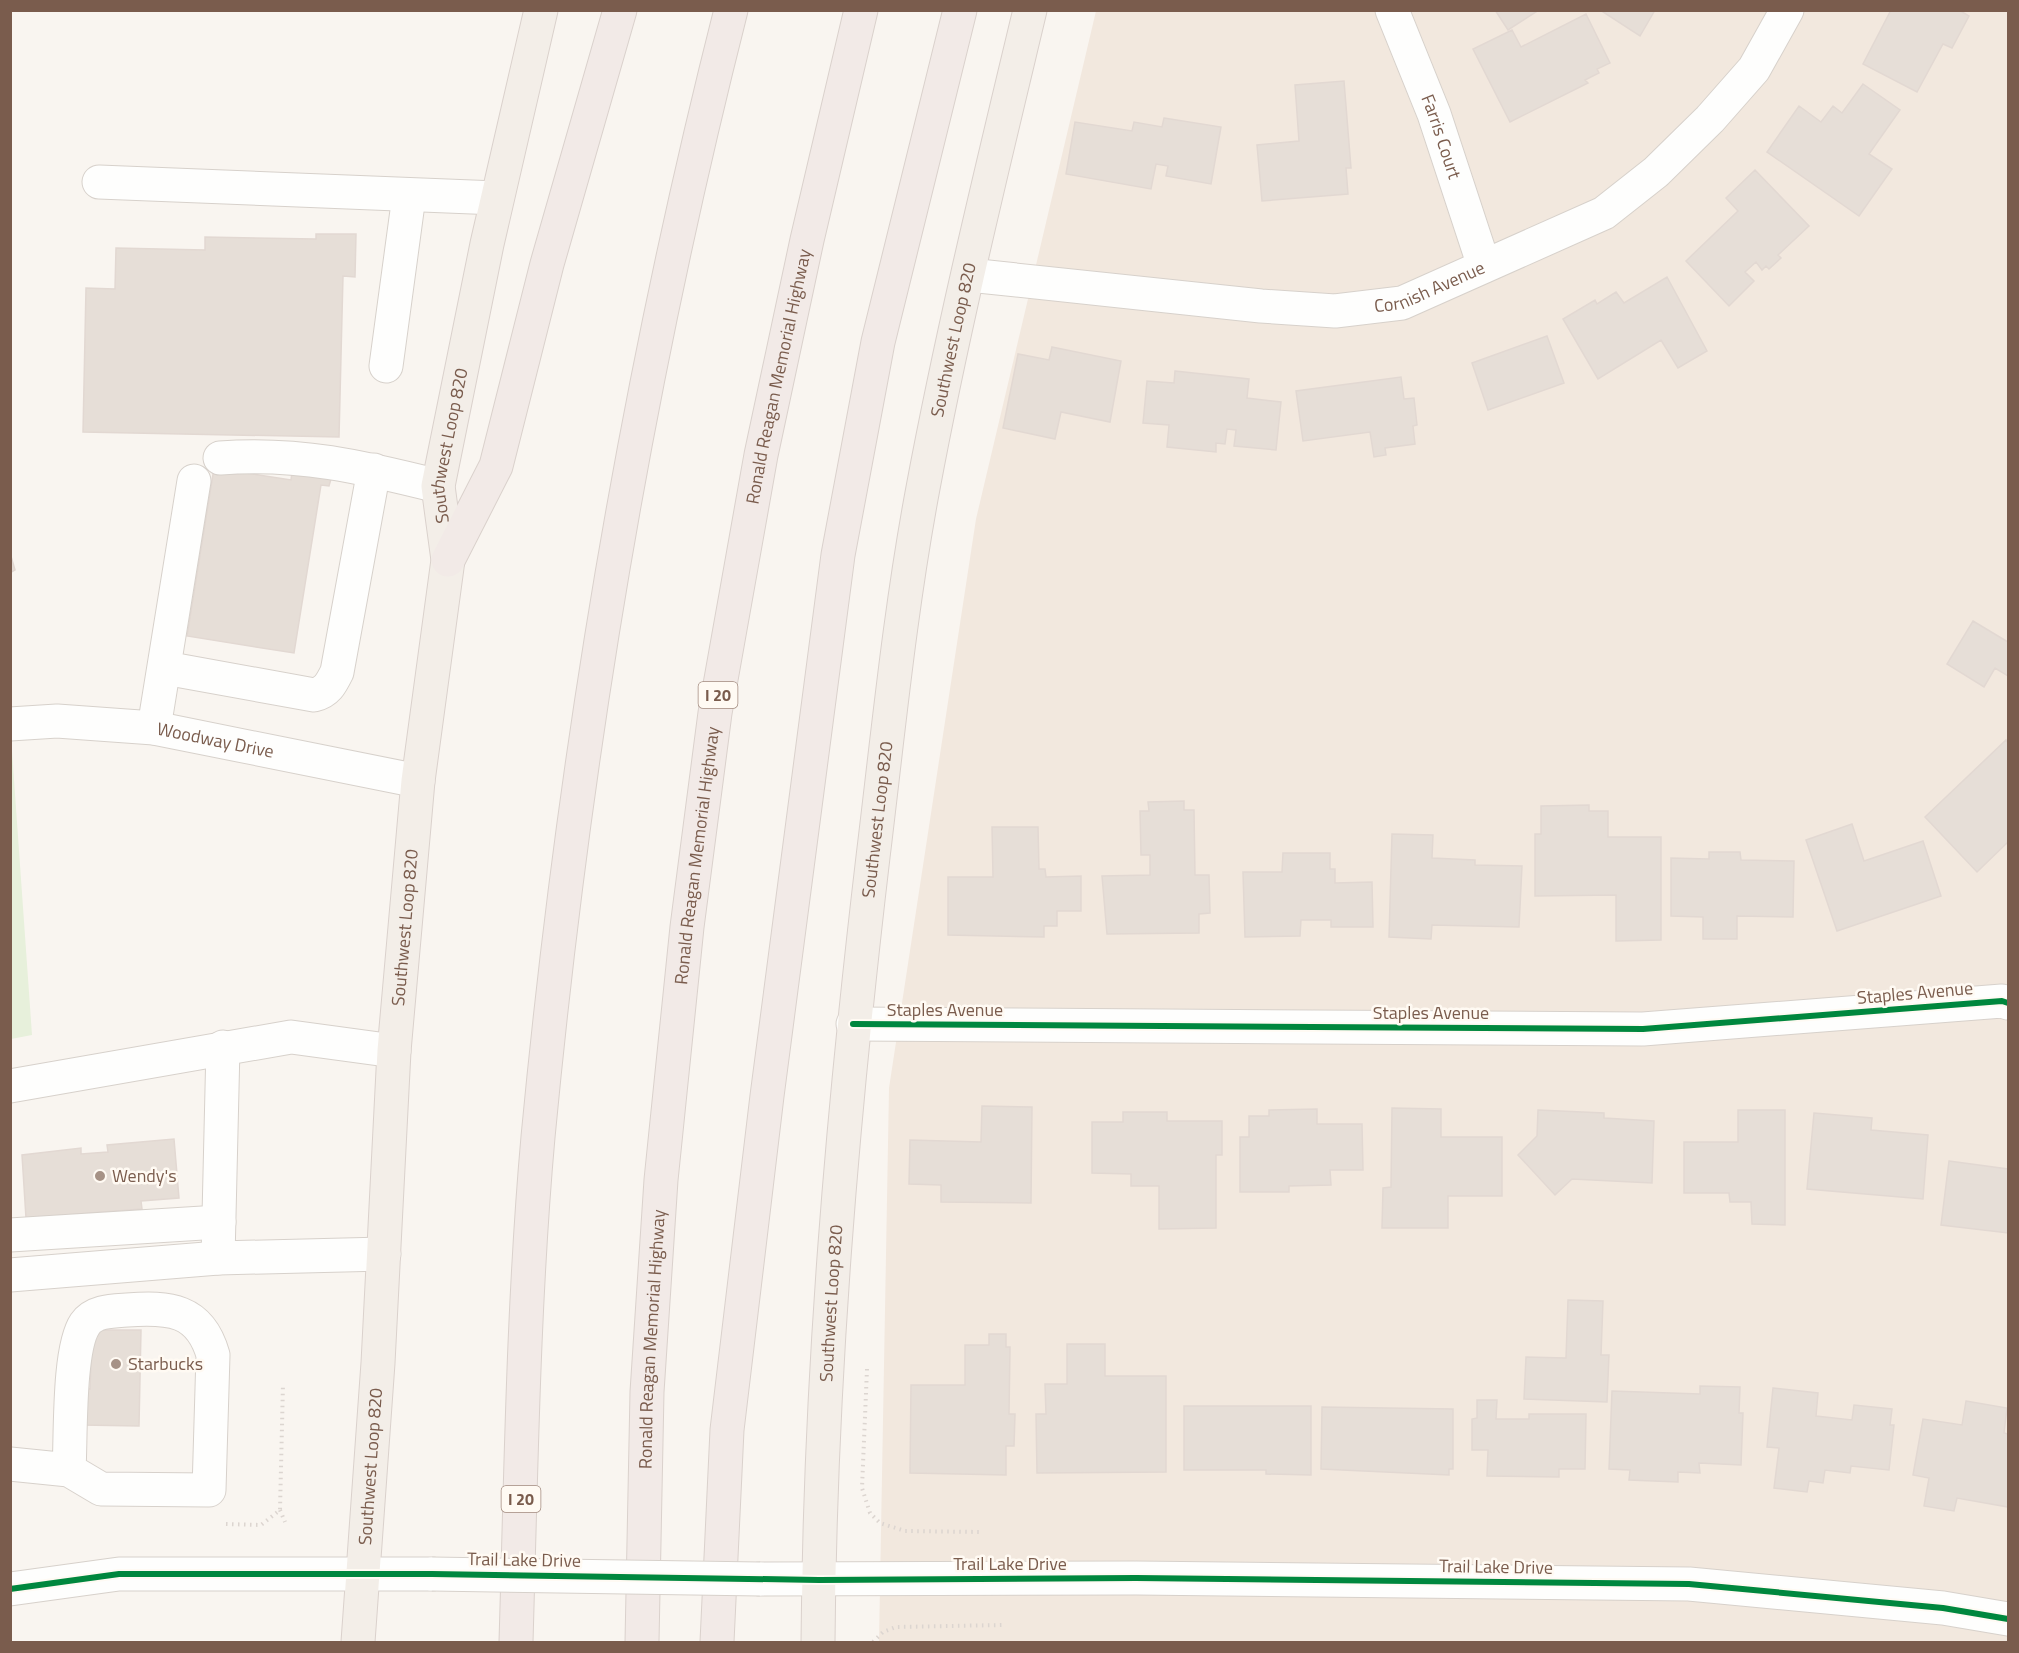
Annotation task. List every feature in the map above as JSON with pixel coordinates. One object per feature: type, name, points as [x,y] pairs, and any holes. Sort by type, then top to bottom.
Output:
[{"type":"highway","points":[[448,560],[496,466],[548,264],[620,10]]},
{"type":"highway","name":"I 20","points":[[516,1642],[525,1356],[538,1141],[569,858],[619,522],[674,260],[731,10]]},
{"type":"highway","name":"Ronald Reagan Memorial Highway","points":[[642,1642],[647,1392],[661,1180],[687,927],[715,713],[761,455],[804,251],[861,10]]},
{"type":"highway","points":[[717,1642],[727,1430],[766,1107],[838,555],[878,342],[960,10]]},
{"type":"main road","name":"Southwest Loop 820","points":[[358,1642],[365,1576],[394,1051],[418,781],[448,560],[438,486],[497,198],[541,10]]},
{"type":"main road","name":"Southwest Loop 820","points":[[818,1642],[823,1405],[829,1313],[853,1024],[900,628],[923,488],[1030,10]]},
{"type":"street","name":"Farris Court","points":[[1392,10],[1434,114],[1484,266]]},
{"type":"street","name":"Cornish Avenue","points":[[969,275],[1261,306],[1335,311],[1402,303],[1604,213],[1656,172],[1710,119],[1754,69],[1787,10]]},
{"type":"street","points":[[99,182],[497,198]]},
{"type":"street","points":[[386,366],[409,196]]},
{"type":"street","points":[[220,458],[299,457],[374,470],[438,486]]},
{"type":"street","points":[[165,668],[314,695],[329,688],[337,672],[374,470]]},
{"type":"street","points":[[154,729],[194,481]]},
{"type":"street","name":"Woodway Drive","points":[[10,723],[57,721],[154,729],[418,781]]},
{"type":"street","name":"Staples Avenue","points":[[853,1024],[1643,1029],[2006,999]]},
{"type":"street","points":[[10,1086],[223,1047],[291,1037],[394,1051]]},
{"type":"street","points":[[218,1258],[223,1047]]},
{"type":"street","points":[[10,1105],[37,1097],[68,1076]]},
{"type":"street","points":[[10,1235],[219,1222]]},
{"type":"street","points":[[10,1275],[218,1258],[384,1254]]},
{"type":"street","points":[[10,1464],[69,1470],[101,1488],[209,1490],[213,1356],[208,1336],[195,1323],[180,1313],[162,1307],[108,1311],[95,1315],[85,1324],[75,1350],[69,1470]]},
{"type":"street","name":"Trail Lake Drive","points":[[10,1589],[119,1574],[365,1576],[432,1574],[819,1580],[1136,1578],[1689,1584],[1943,1608],[2008,1619]]},
{"type":"path","points":[[867,1359],[862,1488],[870,1513],[880,1522],[905,1531],[981,1532]]},
{"type":"path","points":[[283,1384],[279,1510],[285,1522]]},
{"type":"path","points":[[216,1523],[261,1525],[279,1510]]},
{"type":"path","points":[[873,1642],[883,1632],[896,1627],[1003,1625]]},
{"type":"shaded area","points":[[1096,11],[2008,11],[2008,1642],[879,1642],[889,1088],[976,519]]},
{"type":"green space","points":[[10,723],[32,1035],[11,1039],[10,1039]]},
{"type":"building","points":[[1495,10],[1539,10],[1508,30]]},
{"type":"building","points":[[1600,10],[1655,10],[1640,36]]},
{"type":"building","points":[[1891,10],[1959,10],[1969,16],[1952,48],[1943,44],[1917,92],[1863,64]]},
{"type":"building","points":[[1586,14],[1610,63],[1597,69],[1599,73],[1585,80],[1588,83],[1510,122],[1473,49],[1512,30],[1521,47]]},
{"type":"building","points":[[1344,81],[1351,168],[1346,168],[1348,194],[1262,201],[1257,145],[1299,141],[1295,85]]},
{"type":"building","points":[[1863,84],[1900,110],[1869,154],[1892,169],[1859,216],[1767,152],[1799,106],[1821,122],[1833,106],[1842,113]]},
{"type":"building","points":[[1164,118],[1221,127],[1211,184],[1166,176],[1168,166],[1156,164],[1151,189],[1066,174],[1075,122],[1132,131],[1134,122],[1162,127]]},
{"type":"building","points":[[1755,170],[1809,226],[1778,255],[1781,258],[1769,269],[1766,266],[1762,270],[1756,262],[1745,272],[1754,281],[1729,306],[1686,261],[1738,211],[1726,198]]},
{"type":"building","points":[[316,234],[356,234],[355,277],[343,276],[339,437],[83,432],[86,288],[115,289],[116,248],[205,250],[205,237],[316,239]]},
{"type":"building","points":[[1667,277],[1707,351],[1678,368],[1661,340],[1598,379],[1563,319],[1595,300],[1597,304],[1616,292],[1624,303]]},
{"type":"building","points":[[1547,336],[1564,383],[1488,410],[1472,363]]},
{"type":"building","points":[[1052,347],[1121,361],[1110,422],[1061,412],[1055,439],[1003,428],[1018,354],[1049,360]]},
{"type":"building","points":[[1175,371],[1249,379],[1247,398],[1281,402],[1276,450],[1234,446],[1236,430],[1227,429],[1225,444],[1216,443],[1216,452],[1167,447],[1169,425],[1143,423],[1147,381],[1174,383]]},
{"type":"building","points":[[1401,377],[1404,399],[1414,398],[1417,425],[1413,426],[1415,444],[1385,448],[1386,455],[1374,457],[1370,432],[1303,441],[1296,391]]},
{"type":"building","points":[[214,468],[291,480],[292,472],[331,479],[329,486],[321,485],[294,653],[187,636]]},
{"type":"building","points":[[10,553],[15,570],[10,573]]},
{"type":"building","points":[[1973,621],[2008,642],[2008,676],[1995,668],[1984,687],[1947,664]]},
{"type":"building","points":[[2006,740],[2008,743],[2008,842],[1977,872],[1925,817]]},
{"type":"building","points":[[1184,801],[1184,810],[1194,810],[1195,875],[1209,875],[1210,913],[1199,914],[1199,933],[1107,934],[1102,876],[1150,875],[1150,855],[1141,855],[1140,811],[1149,811],[1148,802]]},
{"type":"building","points":[[1589,805],[1589,811],[1608,811],[1608,837],[1661,837],[1661,940],[1616,941],[1616,895],[1535,896],[1535,834],[1541,834],[1541,806]]},
{"type":"building","points":[[1852,824],[1864,861],[1923,841],[1941,896],[1837,931],[1806,840]]},
{"type":"building","points":[[992,827],[1038,827],[1039,869],[1045,869],[1046,877],[1081,876],[1081,911],[1057,911],[1057,926],[1044,926],[1044,937],[948,935],[948,877],[993,877]]},
{"type":"building","points":[[1392,834],[1433,835],[1432,858],[1475,860],[1475,865],[1522,866],[1519,927],[1432,925],[1431,939],[1389,937]]},
{"type":"building","points":[[1709,852],[1740,852],[1741,860],[1794,861],[1793,917],[1737,916],[1737,939],[1703,939],[1703,917],[1671,916],[1671,858],[1709,859]]},
{"type":"building","points":[[1283,853],[1330,853],[1330,869],[1335,869],[1335,883],[1372,882],[1373,927],[1331,927],[1331,920],[1301,920],[1300,936],[1245,937],[1243,872],[1282,872]]},
{"type":"building","points":[[982,1106],[1032,1107],[1031,1203],[941,1202],[941,1185],[909,1184],[910,1140],[981,1142]]},
{"type":"building","points":[[1392,1108],[1441,1109],[1441,1137],[1502,1137],[1502,1196],[1448,1196],[1448,1228],[1382,1228],[1383,1188],[1391,1187]]},
{"type":"building","points":[[1317,1109],[1317,1124],[1362,1124],[1363,1170],[1330,1170],[1331,1185],[1289,1186],[1289,1192],[1240,1192],[1240,1137],[1249,1137],[1249,1116],[1269,1116],[1269,1110]]},
{"type":"building","points":[[1538,1110],[1604,1113],[1604,1118],[1654,1121],[1652,1183],[1572,1179],[1555,1195],[1518,1155],[1537,1136]]},
{"type":"building","points":[[1738,1110],[1785,1110],[1785,1225],[1752,1224],[1751,1202],[1730,1202],[1729,1193],[1684,1193],[1684,1142],[1738,1142]]},
{"type":"building","points":[[1123,1112],[1167,1112],[1167,1121],[1222,1121],[1222,1155],[1216,1155],[1216,1228],[1159,1229],[1159,1186],[1131,1186],[1131,1174],[1092,1173],[1092,1122],[1123,1122]]},
{"type":"building","points":[[1814,1113],[1872,1118],[1871,1130],[1928,1135],[1923,1199],[1807,1189]]},
{"type":"building","name":"Wendy's","points":[[174,1139],[179,1198],[141,1201],[142,1209],[26,1218],[22,1155],[81,1148],[81,1154],[108,1152],[107,1145]]},
{"type":"building","points":[[1949,1161],[2008,1169],[2008,1233],[1941,1225]]},
{"type":"building","points":[[1568,1300],[1603,1301],[1601,1355],[1609,1355],[1607,1402],[1524,1399],[1526,1357],[1566,1358]]},
{"type":"building","name":"Starbucks","points":[[92,1330],[141,1330],[139,1426],[82,1425],[84,1388],[90,1389]]},
{"type":"building","points":[[989,1334],[1006,1334],[1006,1347],[1010,1347],[1009,1414],[1015,1414],[1014,1446],[1006,1446],[1006,1475],[910,1473],[911,1385],[965,1385],[965,1345],[989,1345]]},
{"type":"building","points":[[1067,1344],[1105,1344],[1105,1376],[1166,1376],[1166,1472],[1037,1473],[1036,1414],[1046,1414],[1045,1384],[1067,1384]]},
{"type":"building","points":[[1700,1386],[1740,1387],[1739,1413],[1743,1413],[1741,1465],[1699,1463],[1700,1473],[1678,1472],[1678,1482],[1629,1480],[1630,1470],[1609,1469],[1612,1391],[1700,1394]]},
{"type":"building","points":[[1773,1388],[1818,1393],[1816,1416],[1852,1420],[1854,1405],[1892,1409],[1890,1425],[1894,1425],[1889,1470],[1851,1466],[1850,1473],[1825,1470],[1823,1483],[1809,1481],[1807,1492],[1774,1488],[1779,1448],[1767,1447]]},
{"type":"building","points":[[1477,1400],[1497,1400],[1496,1419],[1529,1419],[1529,1414],[1586,1414],[1585,1469],[1559,1469],[1559,1477],[1487,1476],[1488,1450],[1472,1450],[1472,1419],[1477,1418]]},
{"type":"building","points":[[1966,1401],[2007,1408],[2004,1433],[2008,1434],[2008,1507],[1957,1498],[1954,1511],[1924,1506],[1929,1478],[1913,1475],[1923,1419],[1962,1425]]},
{"type":"building","points":[[1184,1406],[1311,1406],[1311,1475],[1266,1474],[1266,1470],[1184,1470]]},
{"type":"building","points":[[1322,1407],[1453,1409],[1453,1469],[1449,1469],[1449,1475],[1321,1469]]},
{"type":"cycle path","points":[[853,1024],[1643,1029],[2002,1001],[2008,1003]]},
{"type":"cycle path","points":[[10,1589],[119,1574],[432,1574],[819,1580],[1136,1578],[1689,1584],[1943,1608],[2008,1619]]},
{"type":"place","name":"Wendy's","points":[[100,1176]]},
{"type":"place","name":"Starbucks","points":[[116,1364]]}]
